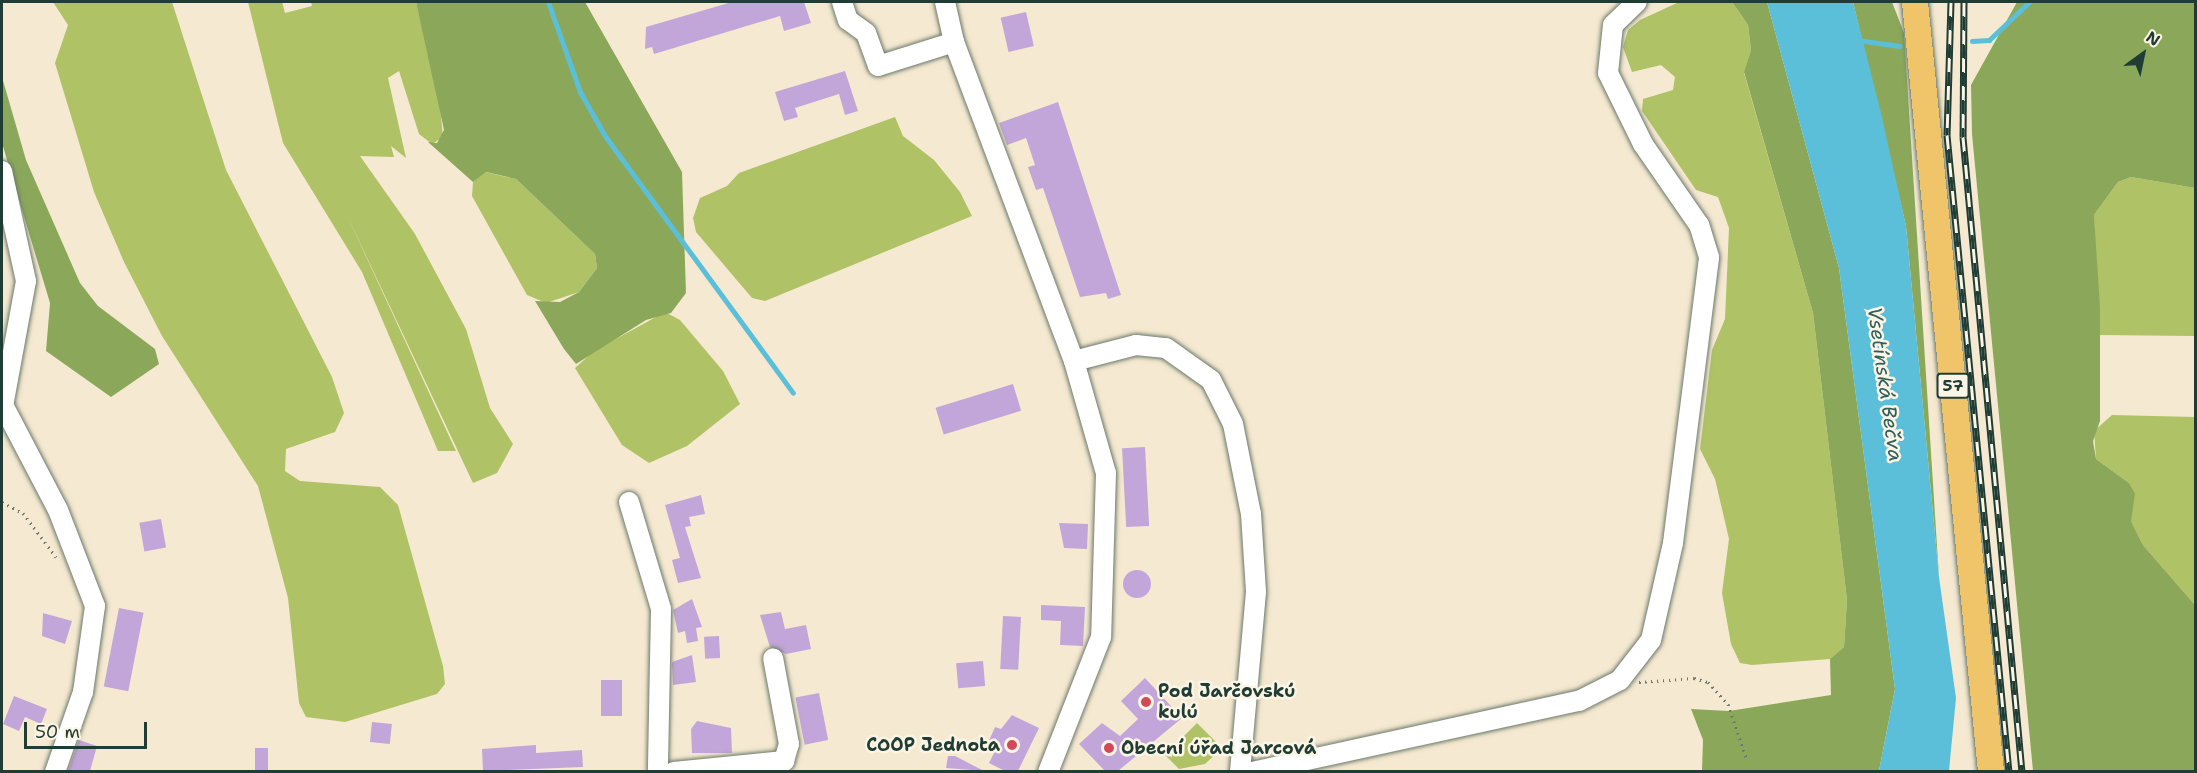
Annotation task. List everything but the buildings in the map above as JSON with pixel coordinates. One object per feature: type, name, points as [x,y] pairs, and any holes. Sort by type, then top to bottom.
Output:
[{"type":"main road","name":"57","points":[[1915,2],[1990,771]]},
{"type":"street","points":[[842,2],[848,21],[866,33],[878,66],[954,42]]},
{"type":"street","points":[[945,2],[954,42],[1074,360],[1106,473],[1104,624],[1090,672],[1048,771]]},
{"type":"street","points":[[1252,771],[1524,716],[1579,701],[1620,680],[1651,640],[1665,594],[1709,257],[1699,225],[1643,144],[1608,73],[1613,25],[1637,2]]},
{"type":"street","points":[[2,171],[26,281],[2,404],[87,576],[95,606],[92,656],[55,771]]},
{"type":"street","points":[[1074,360],[1136,345],[1166,348],[1211,380],[1233,424],[1251,514],[1256,592],[1240,771]]},
{"type":"street","points":[[629,502],[662,609],[658,771]]},
{"type":"street","points":[[674,771],[784,761],[789,744],[773,658]]},
{"type":"path","points":[[2,502],[23,513],[65,566],[87,576]]},
{"type":"path","points":[[1620,680],[1708,682],[1728,704],[1748,760]]},
{"type":"green space","points":[[53,2],[172,2],[226,170],[332,377],[344,413],[335,432],[286,449],[285,471],[300,481],[380,487],[398,505],[443,666],[445,684],[437,694],[345,722],[306,717],[299,703],[288,598],[258,486],[162,336],[124,262],[94,192],[55,63],[68,25]]},
{"type":"green space","points":[[248,2],[282,2],[285,13],[312,6],[311,2],[416,2],[439,96],[443,137],[432,144],[419,134],[399,71],[388,78],[406,158],[391,146],[394,157],[360,156],[415,234],[466,329],[490,408],[513,444],[497,473],[473,483],[345,211],[456,451],[438,451],[362,272],[283,143]]},
{"type":"green space","points":[[416,2],[585,2],[682,172],[686,293],[671,313],[646,320],[576,364],[564,349],[535,301],[560,302],[579,292],[597,268],[595,254],[516,179],[486,172],[473,182],[428,142],[437,143],[444,130]]},
{"type":"green space","points":[[1679,2],[1732,2],[1748,25],[1751,50],[1744,73],[1813,313],[1847,600],[1844,647],[1830,659],[1752,665],[1740,663],[1731,644],[1722,593],[1729,539],[1715,479],[1700,449],[1712,350],[1725,319],[1729,228],[1718,197],[1696,190],[1642,111],[1643,99],[1673,90],[1675,77],[1661,65],[1632,72],[1623,47],[1628,30],[1640,20]]},
{"type":"green space","points":[[1732,2],[1767,2],[1839,268],[1895,689],[1879,771],[1702,771],[1703,740],[1691,709],[1729,711],[1831,695],[1830,659],[1844,647],[1847,600],[1813,313],[1744,72],[1751,50],[1748,25]]},
{"type":"green space","points":[[1853,2],[1892,2],[1904,33],[1939,577],[1906,226]]},
{"type":"green space","points":[[2017,2],[2195,2],[2195,188],[2131,177],[2118,182],[2094,215],[2100,307],[2100,421],[2093,441],[2096,459],[2129,483],[2135,494],[2131,521],[2143,545],[2195,605],[2195,771],[2033,771],[1972,134],[1971,85]]},
{"type":"green space","points":[[2,77],[26,160],[80,283],[98,306],[155,349],[159,364],[111,397],[46,351],[50,303],[2,143]]},
{"type":"green space","points":[[895,117],[903,136],[934,160],[960,192],[972,216],[765,301],[752,298],[696,232],[693,218],[700,198],[727,186],[739,173]]},
{"type":"green space","points":[[485,172],[516,179],[595,254],[597,268],[579,292],[546,303],[527,295],[472,196],[473,182]]},
{"type":"green space","points":[[2131,177],[2195,188],[2195,336],[2097,335],[2094,215],[2118,182]]},
{"type":"green space","points":[[665,312],[680,320],[723,371],[740,404],[687,446],[649,463],[622,445],[575,368],[594,351]]},
{"type":"green space","points":[[2112,415],[2195,417],[2195,605],[2143,545],[2131,521],[2129,483],[2096,459],[2094,431]]},
{"type":"green space","points":[[1197,723],[1222,748],[1205,764],[1179,769],[1165,755]]},
{"type":"water","name":"Vsetínská Bečva","points":[[1767,2],[1853,2],[1881,113],[1906,226],[1939,577],[1956,698],[1949,771],[1879,771],[1895,689],[1839,268]]},
{"type":"waterway","points":[[548,2],[580,92],[605,136],[793,393]]},
{"type":"waterway","points":[[1972,41],[1989,40],[2029,2]]},
{"type":"waterway","points":[[1857,40],[1900,46]]},
{"type":"railway","points":[[1951,2],[1947,135],[2009,772]]},
{"type":"railway","points":[[1964,2],[1963,137],[2022,772]]},
{"type":"place","name":"Pod Jarčovskú kulú","points":[[1146,702]]},
{"type":"place","name":"COOP Jednota","points":[[1012,745]]},
{"type":"place","name":"Obecní úřad Jarcová","points":[[1109,748]]}]
